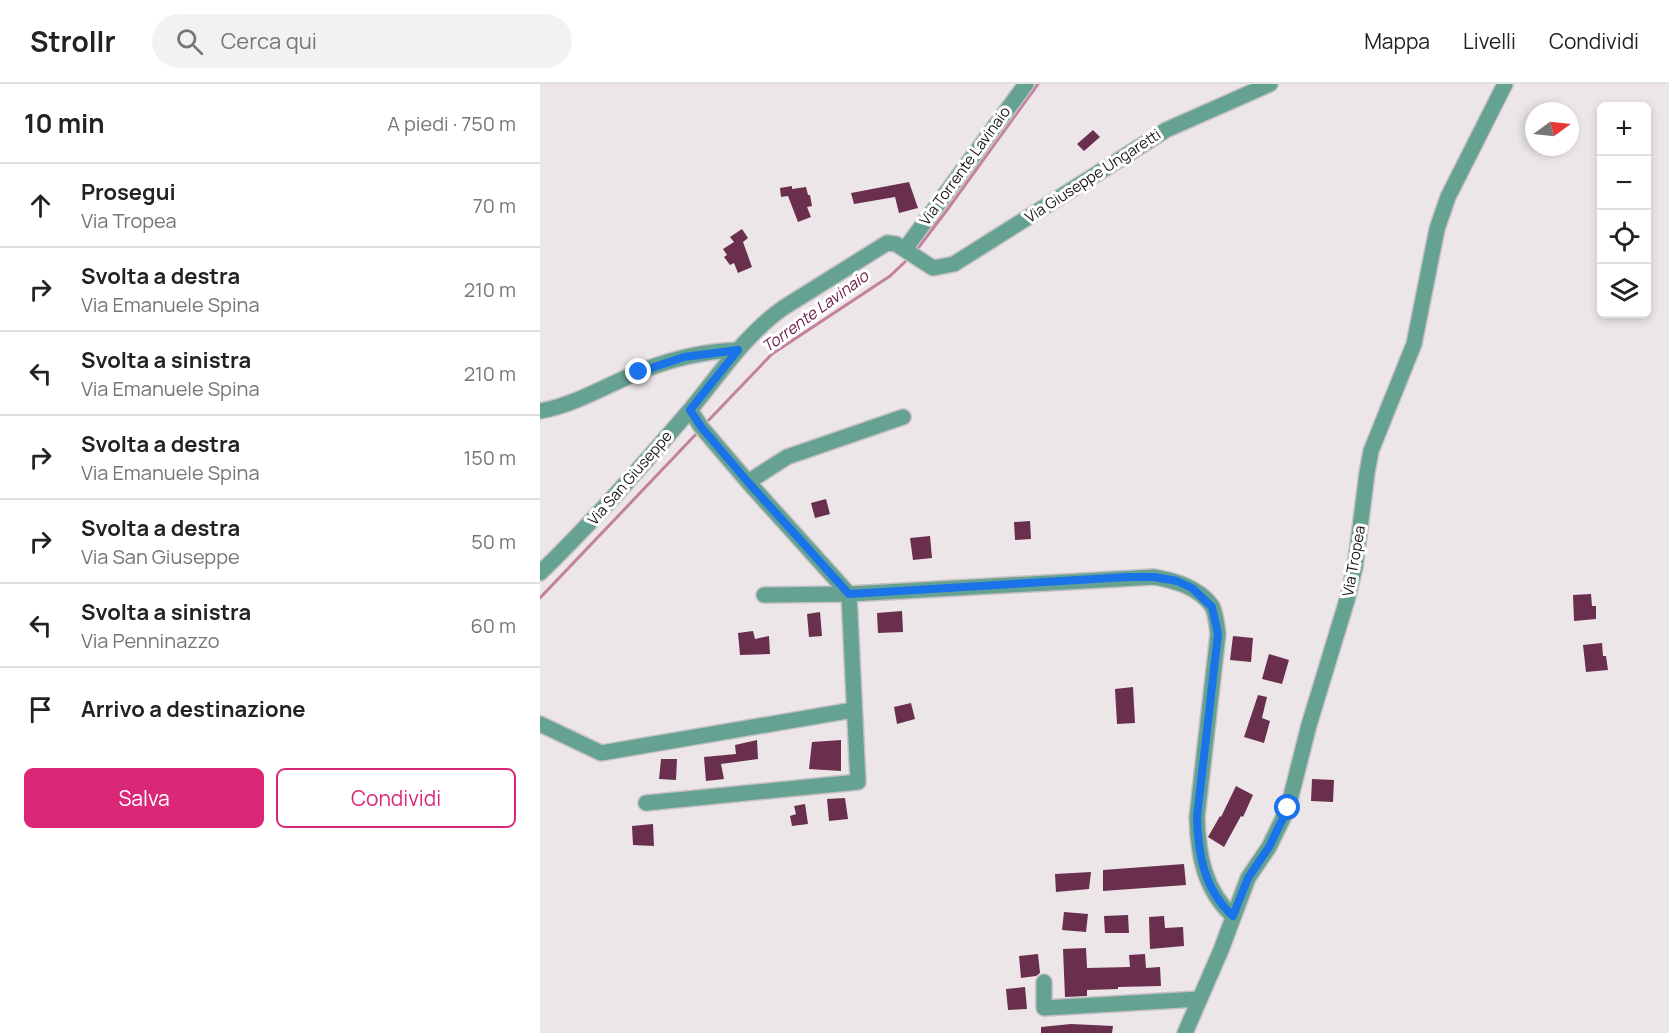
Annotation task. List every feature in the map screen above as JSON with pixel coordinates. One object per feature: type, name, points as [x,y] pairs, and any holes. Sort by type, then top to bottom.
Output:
[{"type":"street","name":"Via Torrente Lavinaio","points":[[906,250],[1026,84]]},
{"type":"street","name":"Via Giuseppe Ungaretti","points":[[906,250],[933,268],[943,267],[964,259],[1166,130],[1270,84]]},
{"type":"street","name":"Via Tropea","points":[[1185,1033],[1248,878],[1269,847],[1288,808],[1355,567],[1371,451],[1414,344],[1441,218],[1448,197],[1505,84]]},
{"type":"street","name":"Via San Giuseppe","points":[[540,573],[578,537],[690,410],[738,350],[771,317],[887,243],[896,244],[906,250]]},
{"type":"street","points":[[540,411],[564,405],[639,372],[675,360],[725,350],[738,350]]},
{"type":"street","points":[[646,803],[858,782],[849,594],[748,482],[702,428],[690,410]]},
{"type":"street","points":[[748,482],[787,457],[903,417]]},
{"type":"street","points":[[764,595],[849,594],[1154,577],[1177,581],[1192,588],[1212,607],[1218,634],[1197,817],[1197,840],[1204,872],[1214,893],[1233,916]]},
{"type":"street","points":[[540,724],[601,753],[854,710]]},
{"type":"street","points":[[1044,982],[1044,1008],[1199,999]]},
{"type":"building","points":[[1093,130],[1100,137],[1084,151],[1077,144]]},
{"type":"building","points":[[909,182],[918,208],[899,213],[895,197],[854,204],[851,193]]},
{"type":"building","points":[[792,186],[792,189],[806,187],[812,206],[807,207],[811,217],[798,222],[788,196],[781,197],[780,188]]},
{"type":"building","points":[[742,229],[748,238],[743,242],[752,267],[738,273],[734,263],[730,265],[724,257],[727,255],[723,249],[734,242],[730,237]]},
{"type":"building","points":[[826,499],[830,514],[815,518],[811,503]]},
{"type":"building","points":[[1030,521],[1031,539],[1015,540],[1014,522]]},
{"type":"building","points":[[930,536],[932,558],[913,560],[910,538]]},
{"type":"building","points":[[1591,594],[1592,606],[1596,606],[1596,619],[1574,621],[1573,595]]},
{"type":"building","points":[[902,611],[903,632],[878,633],[877,613]]},
{"type":"building","points":[[820,612],[822,636],[809,637],[807,614]]},
{"type":"building","points":[[753,631],[755,639],[769,636],[770,654],[740,655],[738,633]]},
{"type":"building","points":[[1233,636],[1253,638],[1251,662],[1230,660]]},
{"type":"building","points":[[1602,643],[1603,656],[1606,656],[1608,670],[1586,672],[1583,645]]},
{"type":"building","points":[[1269,654],[1289,660],[1282,684],[1262,679]]},
{"type":"building","points":[[1133,687],[1135,723],[1117,724],[1115,689]]},
{"type":"building","points":[[1258,695],[1267,697],[1262,718],[1270,721],[1264,743],[1244,737]]},
{"type":"building","points":[[911,703],[915,719],[897,724],[894,707]]},
{"type":"building","points":[[757,740],[758,759],[721,764],[724,779],[706,781],[704,757],[736,754],[735,745]]},
{"type":"building","points":[[841,740],[841,771],[809,769],[812,742]]},
{"type":"building","points":[[661,759],[677,759],[676,780],[659,779]]},
{"type":"building","points":[[1312,779],[1334,780],[1333,802],[1311,801]]},
{"type":"building","points":[[1236,786],[1253,795],[1243,817],[1241,816],[1224,847],[1208,837]]},
{"type":"building","points":[[845,798],[848,819],[829,821],[827,799]]},
{"type":"building","points":[[805,804],[808,824],[792,826],[790,816],[796,814],[794,806]]},
{"type":"building","points":[[653,824],[654,846],[633,845],[632,826]]},
{"type":"building","points":[[1184,864],[1186,885],[1103,891],[1103,870]]},
{"type":"building","points":[[1091,872],[1089,889],[1056,892],[1055,874]]},
{"type":"building","points":[[1064,912],[1088,914],[1086,932],[1062,930]]},
{"type":"building","points":[[1128,915],[1129,933],[1105,933],[1104,916]]},
{"type":"building","points":[[1164,916],[1165,928],[1183,927],[1184,946],[1150,949],[1149,917]]},
{"type":"building","points":[[1086,948],[1087,968],[1130,967],[1129,955],[1145,954],[1146,968],[1160,967],[1161,986],[1087,990],[1087,996],[1065,997],[1063,949]]},
{"type":"building","points":[[1038,954],[1040,973],[1036,976],[1021,978],[1019,956]]},
{"type":"building","points":[[1025,987],[1027,1009],[1008,1010],[1006,989]]},
{"type":"building","points":[[1071,1024],[1113,1026],[1112,1033],[1041,1033],[1041,1027]]},
{"type":"waterway","name":"Torrente Lavinaio","points":[[915,252],[1038,84]]},
{"type":"waterway","name":"Torrente Lavinaio","points":[[705,424],[772,354],[890,276],[908,259]]},
{"type":"waterway","name":"Torrente Lavinaio","points":[[540,598],[699,431]]},
{"type":"route","points":[[639,372],[684,357],[738,350],[690,410],[702,428],[748,482],[849,594],[1128,577],[1154,577],[1177,581],[1192,588],[1212,607],[1218,634],[1197,817],[1197,840],[1204,872],[1214,893],[1233,916],[1248,878],[1269,847],[1288,808]]}]
